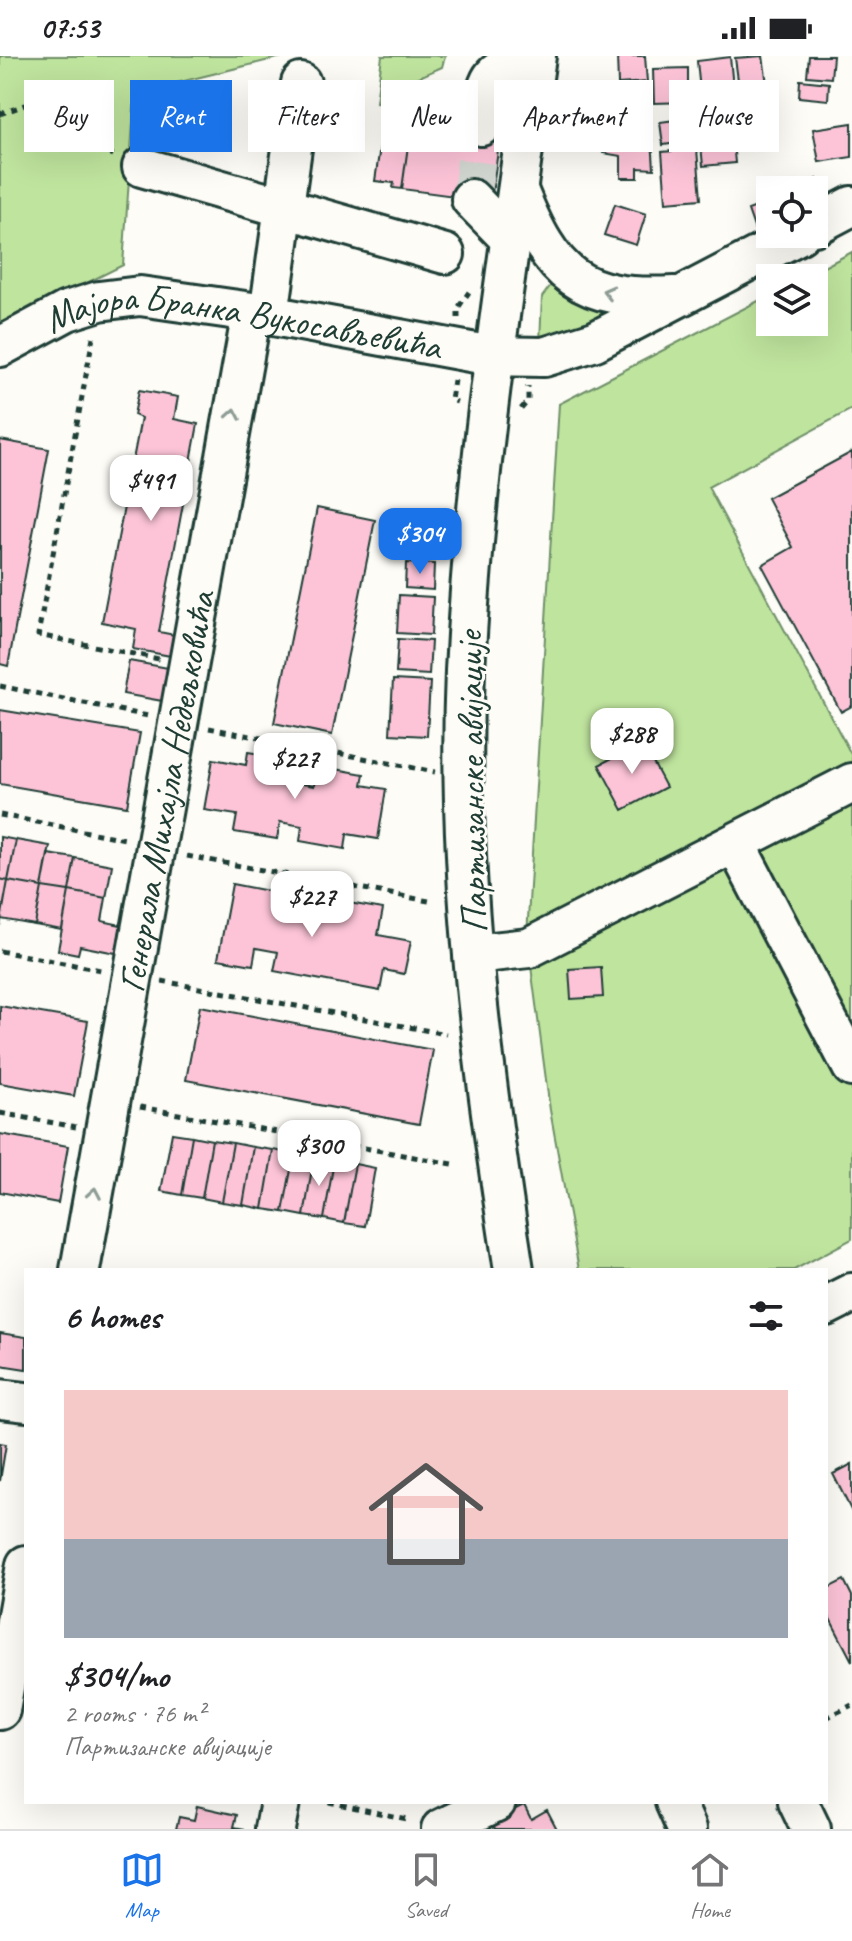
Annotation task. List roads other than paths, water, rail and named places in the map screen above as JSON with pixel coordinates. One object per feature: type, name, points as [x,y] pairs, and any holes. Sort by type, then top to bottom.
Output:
[{"type":"street","points":[[481,126],[487,86],[494,72],[536,56]]},
{"type":"street","name":"Партизанске авијације","points":[[514,1268],[484,1067],[473,954],[465,784],[468,619],[510,357],[511,240],[536,56]]},
{"type":"street","name":"Генерала Михајла Недељковића","points":[[80,1268],[190,665],[284,208],[292,152]]},
{"type":"street","points":[[142,167],[445,254]]},
{"type":"street","points":[[518,188],[544,249],[576,279],[600,292],[625,296],[685,295]]},
{"type":"street","points":[[471,199],[511,240]]},
{"type":"street","points":[[828,219],[852,206]]},
{"type":"street","points":[[510,357],[560,353],[595,341],[774,248]]},
{"type":"street","name":"Мајора Бранка Вукосављевића","points":[[0,347],[56,316],[99,301],[156,297],[510,357]]},
{"type":"street","points":[[473,954],[529,948],[736,845],[852,783]]},
{"type":"street","points":[[736,845],[852,1067]]},
{"type":"street","points":[[828,1305],[852,1293]]},
{"type":"street","points":[[0,1399],[24,1402]]},
{"type":"street","points":[[0,1710],[24,1576]]},
{"type":"street","points":[[275,1829],[280,1804]]},
{"type":"street","points":[[432,1826],[491,1804]]},
{"type":"street","points":[[676,1804],[687,1829]]},
{"type":"street","points":[[799,1804],[811,1829]]},
{"type":"tunnel","points":[[471,199],[481,126]]}]
